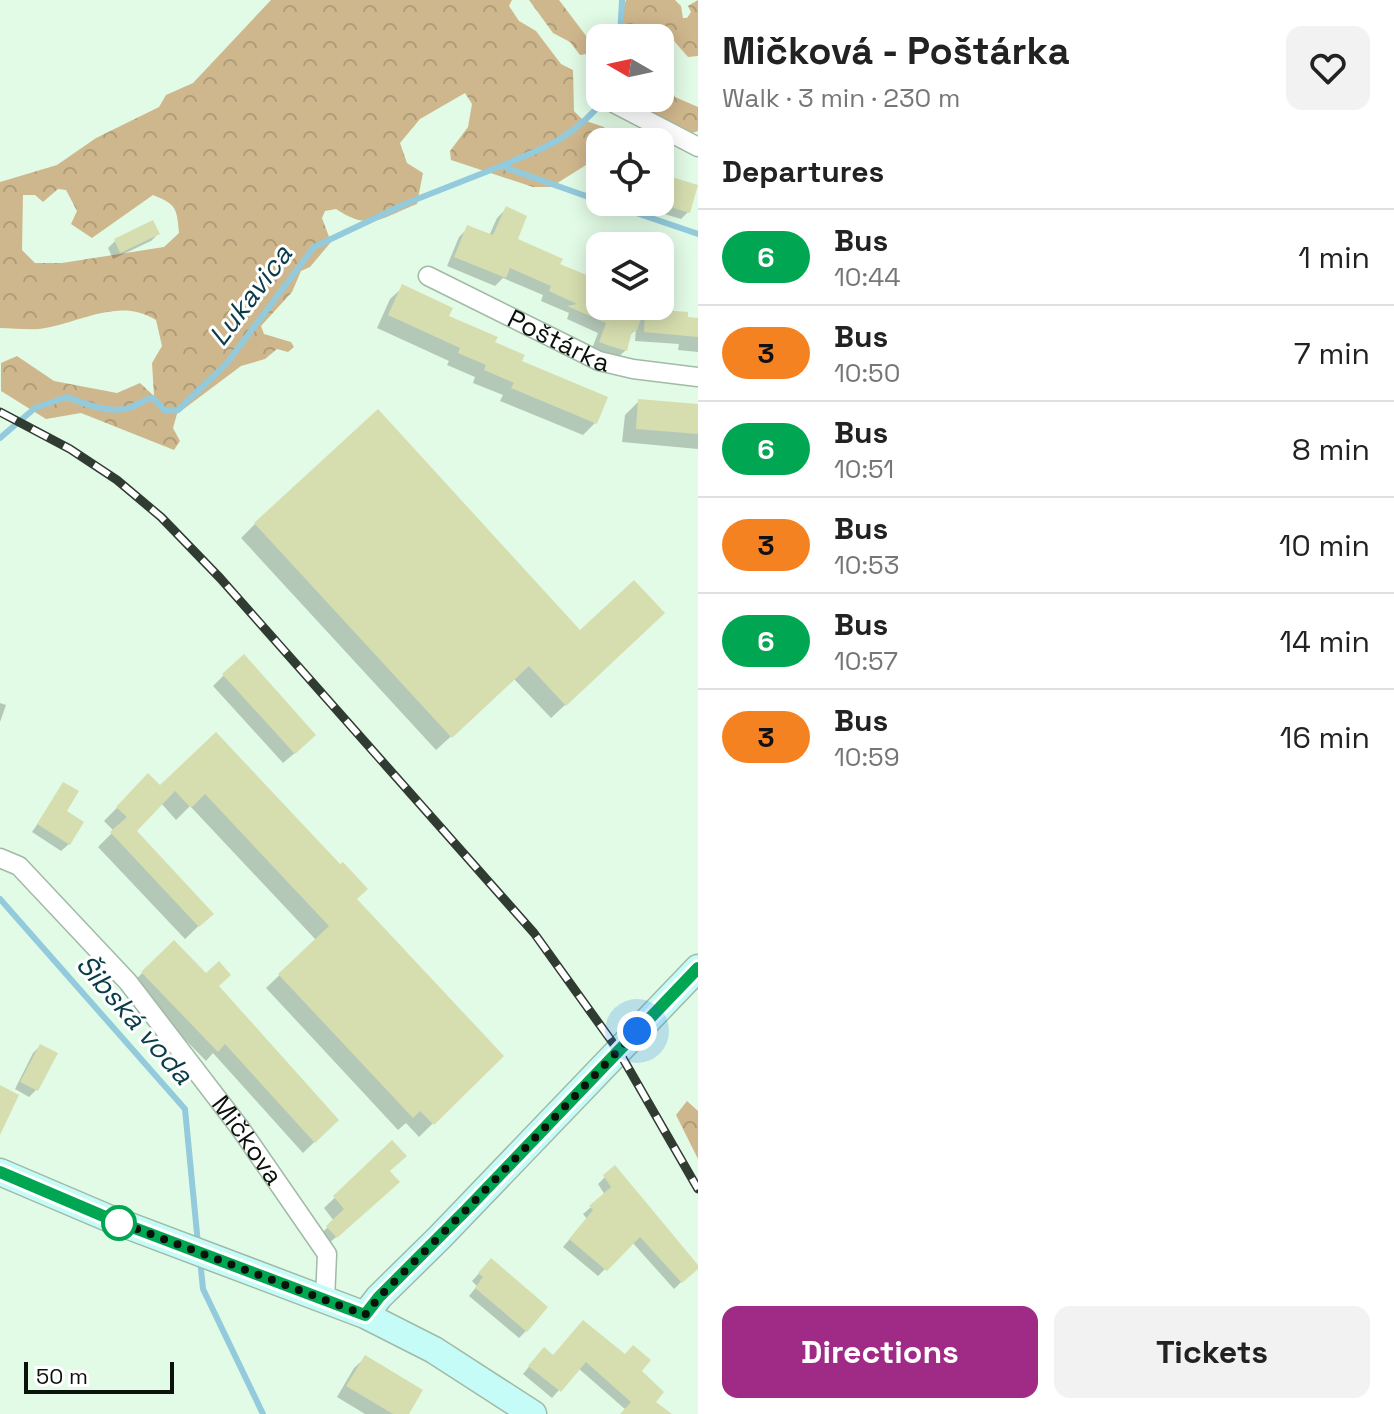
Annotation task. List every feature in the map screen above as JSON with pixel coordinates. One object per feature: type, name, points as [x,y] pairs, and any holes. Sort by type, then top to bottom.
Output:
[{"type":"main road","points":[[365,1315],[698,968]]},
{"type":"main road","points":[[0,1172],[65,1201],[365,1315],[434,1350],[533,1414]]},
{"type":"street","points":[[631,112],[698,147]]},
{"type":"street","name":"Poštárka","points":[[428,276],[599,361],[633,369],[698,377]]},
{"type":"street","name":"Mičkova","points":[[0,858],[19,866],[128,982],[240,1128],[327,1254],[325,1300]]},
{"type":"green space","points":[[271,0],[512,0],[509,6],[519,21],[536,31],[561,64],[573,70],[574,111],[583,120],[605,128],[586,128],[586,165],[551,187],[533,187],[451,160],[450,151],[468,127],[472,104],[465,93],[420,119],[400,143],[407,163],[423,173],[417,204],[385,218],[368,221],[358,220],[336,209],[325,211],[322,218],[331,242],[310,267],[301,271],[292,292],[261,326],[264,334],[291,342],[294,347],[288,352],[277,349],[265,359],[241,366],[177,414],[173,428],[180,441],[174,450],[81,413],[46,419],[1,391],[1,363],[17,356],[54,381],[117,393],[140,383],[154,396],[152,363],[162,346],[156,320],[142,313],[113,311],[39,329],[0,328],[0,182],[57,165],[96,138],[159,107],[166,95],[193,83]],"holes":[[[58,189],[66,190],[77,211],[71,224],[92,238],[153,195],[174,208],[179,233],[164,247],[62,263],[35,263],[22,250],[23,195],[35,195],[43,202]]]},
{"type":"green space","points":[[529,0],[559,0],[586,36],[586,54],[580,55],[570,42],[553,33]]},
{"type":"green space","points":[[626,0],[675,0],[681,6],[683,18],[687,18],[691,12],[688,6],[698,0],[698,56],[688,57],[674,41],[674,24],[621,24]]},
{"type":"green space","points":[[674,94],[698,107],[698,131],[680,137],[674,133],[674,128],[665,128],[638,112],[674,112]]},
{"type":"green space","points":[[687,1101],[698,1111],[698,1159],[676,1115]]},
{"type":"building","points":[[674,178],[698,185],[690,213],[674,208]]},
{"type":"building","points":[[506,206],[527,216],[518,239],[563,259],[560,264],[586,275],[586,314],[567,306],[577,304],[549,291],[551,286],[510,268],[506,278],[454,257],[467,225],[493,235]]},
{"type":"building","points":[[153,220],[160,234],[120,253],[114,239]]},
{"type":"building","points":[[402,284],[453,308],[449,316],[498,337],[495,342],[525,355],[522,361],[608,397],[597,424],[511,388],[514,383],[484,370],[486,365],[458,353],[460,348],[388,315]]},
{"type":"building","points":[[674,311],[688,312],[688,317],[698,318],[698,337],[644,332],[645,320],[674,320]]},
{"type":"building","points":[[599,320],[641,320],[636,332],[632,331],[627,351],[599,342],[606,323]]},
{"type":"building","points":[[638,399],[698,404],[698,434],[636,429]]},
{"type":"building","points":[[378,409],[580,630],[634,580],[665,613],[566,706],[529,666],[452,738],[254,523]]},
{"type":"building","points":[[244,654],[316,735],[295,754],[222,674]]},
{"type":"building","points":[[216,732],[340,864],[343,862],[368,889],[357,899],[504,1056],[434,1125],[420,1111],[413,1118],[278,974],[329,926],[205,794],[191,808],[175,791],[137,831],[214,914],[199,927],[110,832],[127,817],[116,807],[148,773],[160,785]]},
{"type":"building","points":[[63,782],[79,791],[67,811],[84,822],[70,845],[37,824]]},
{"type":"building","points":[[174,940],[206,973],[219,961],[231,975],[219,986],[339,1120],[315,1143],[225,1044],[218,1052],[141,972]]},
{"type":"building","points":[[40,1044],[58,1053],[38,1091],[20,1082]]},
{"type":"building","points":[[0,1085],[19,1095],[0,1135]]},
{"type":"building","points":[[392,1140],[407,1156],[390,1171],[400,1182],[337,1238],[326,1226],[344,1209],[333,1196]]},
{"type":"building","points":[[615,1165],[698,1265],[698,1269],[682,1283],[640,1237],[607,1271],[569,1239],[593,1210],[589,1206],[611,1187],[603,1175]]},
{"type":"building","points":[[491,1258],[548,1307],[527,1332],[475,1288],[483,1277],[478,1273]]},
{"type":"building","points":[[583,1320],[625,1354],[633,1345],[651,1360],[642,1371],[664,1392],[656,1402],[672,1414],[620,1414],[631,1402],[586,1362],[561,1392],[528,1366],[544,1347],[553,1355]]},
{"type":"building","points":[[365,1355],[423,1390],[409,1414],[393,1414],[346,1386]]},
{"type":"waterway","points":[[621,24],[622,0]]},
{"type":"waterway","points":[[501,166],[568,134],[593,112]]},
{"type":"waterway","name":"Lukavica","points":[[0,438],[35,408],[67,397],[114,410],[129,408],[153,398],[165,411],[178,410],[227,363],[314,247],[407,203],[501,166],[586,196]]},
{"type":"waterway","name":"Lukavica","points":[[645,216],[698,234]]},
{"type":"waterway","name":"Šibská voda","points":[[0,899],[185,1109],[198,1244]]},
{"type":"waterway","name":"Šibská voda","points":[[200,1259],[203,1289],[263,1414]]},
{"type":"railway","points":[[0,412],[70,449],[117,480],[161,517],[220,578],[534,933],[618,1050],[698,1189]]},
{"type":"bus line","name":"6","points":[[0,1172],[108,1218],[365,1315],[698,968]]},
{"type":"route","points":[[119,1223],[108,1218],[365,1315],[637,1031]]}]
